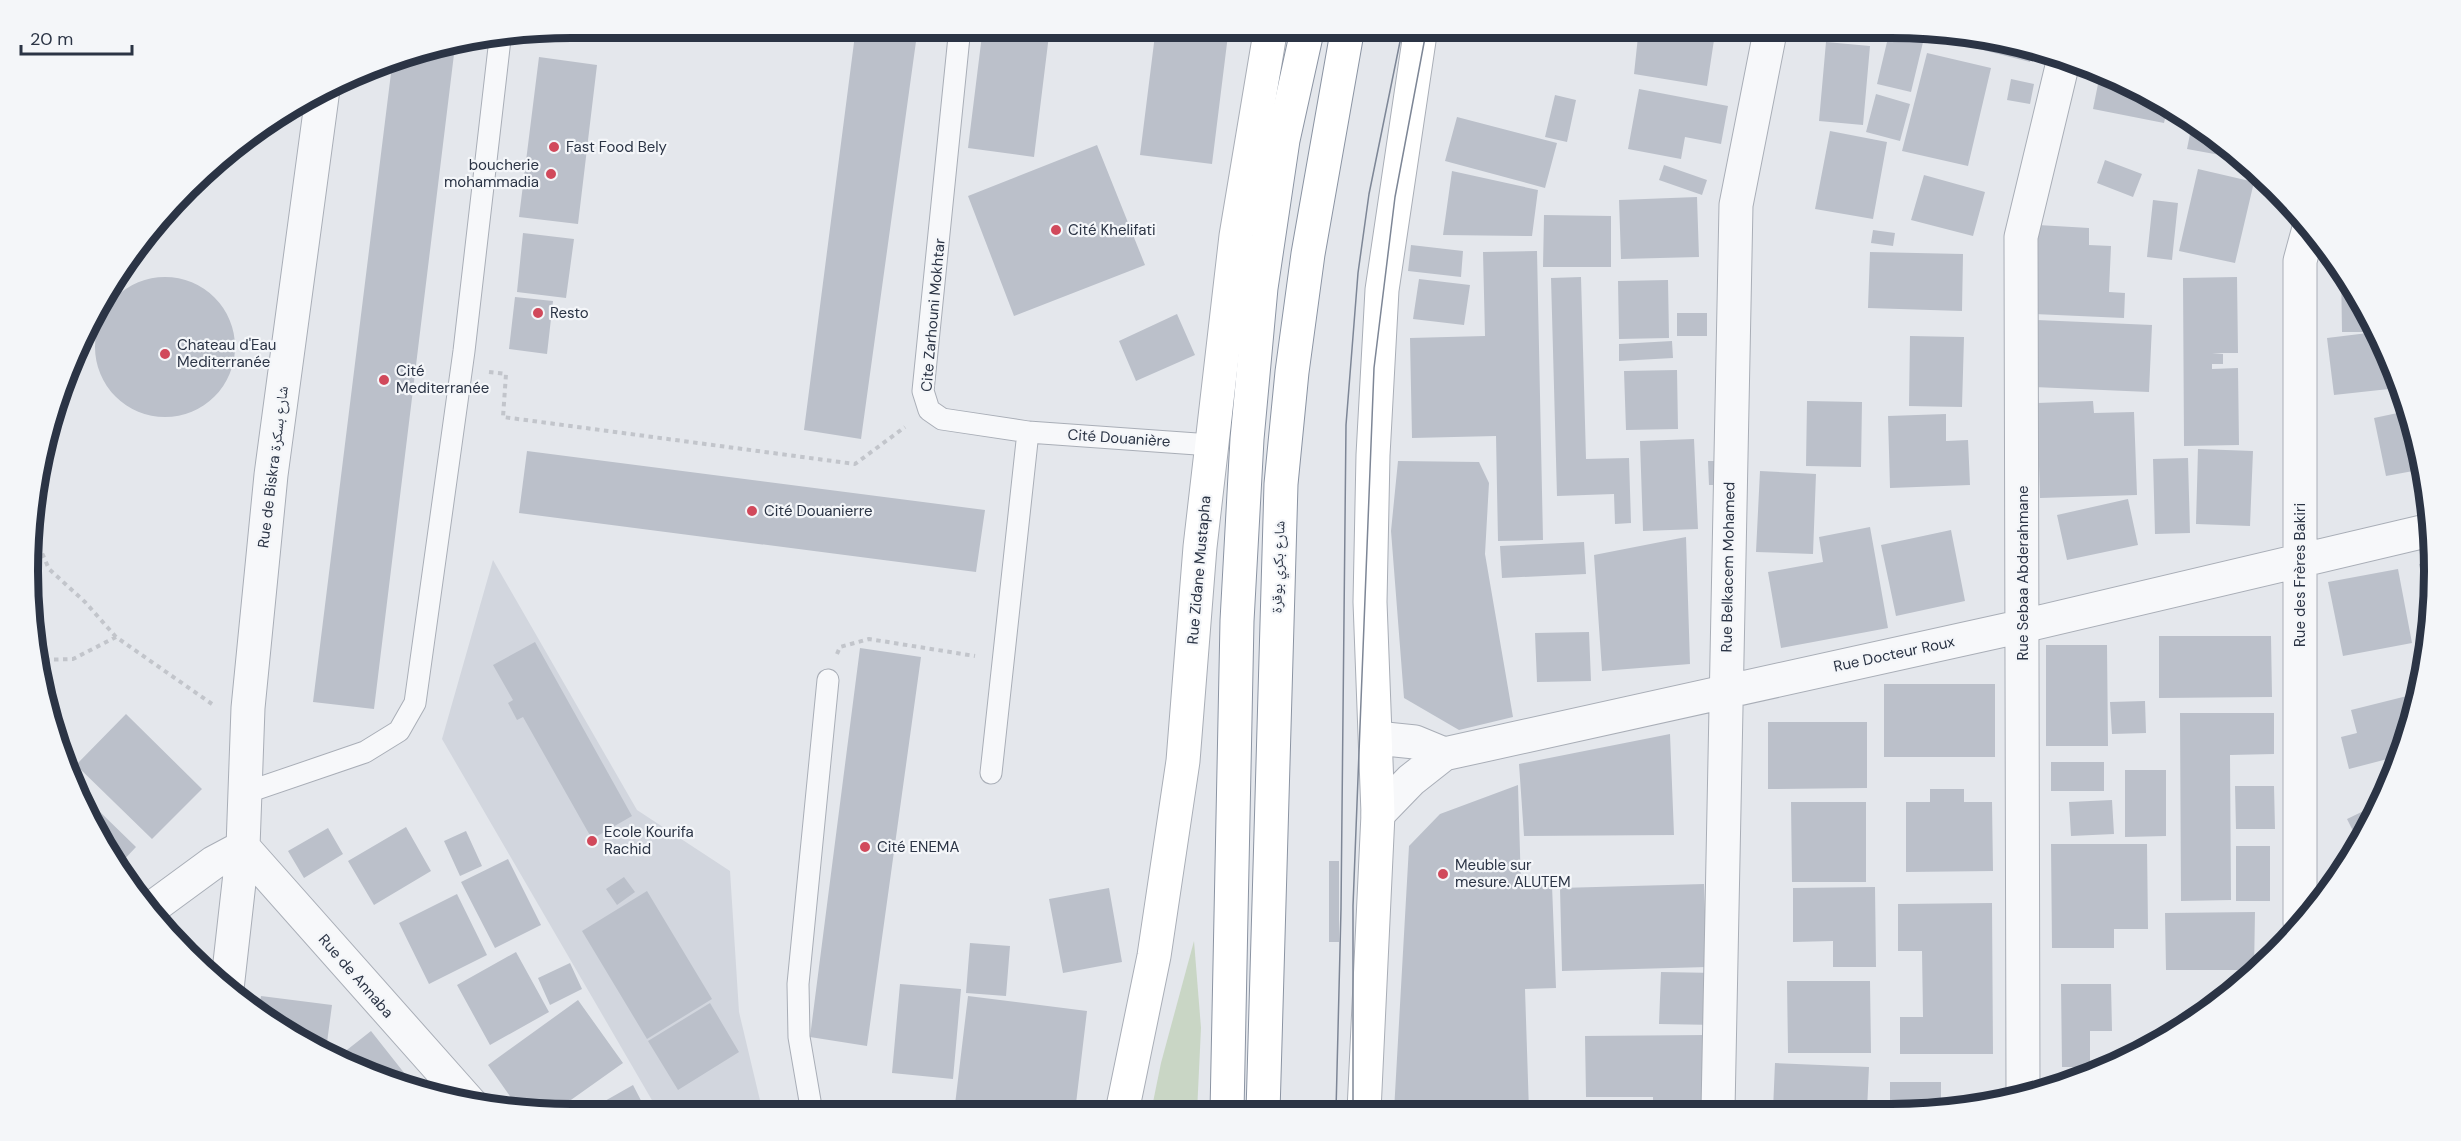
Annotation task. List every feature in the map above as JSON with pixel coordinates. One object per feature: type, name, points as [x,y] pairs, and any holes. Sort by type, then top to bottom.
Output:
[{"type":"main road","name":"Rue Zidane Mustapha","points":[[1124,1103],[1154,956],[1183,761],[1211,445],[1236,236],[1269,38]]},
{"type":"main road","points":[[1227,1103],[1237,621],[1247,439],[1262,277],[1283,140],[1306,38]]},
{"type":"main road","name":"شارع بكري بوقرة","points":[[1263,1103],[1281,484],[1292,372],[1308,255],[1346,38]]},
{"type":"main road","points":[[1364,1103],[1378,814],[1371,539],[1382,290],[1419,38]]},
{"type":"street","name":"Rue Belkacem Mohamed","points":[[1718,1103],[1736,205],[1769,38]]},
{"type":"street","name":"Rue Sebaa Abderahmane","points":[[2023,1086],[2021,237],[2062,66]]},
{"type":"street","name":"Rue de Biskra شارع بسكرة","points":[[228,978],[243,847],[248,729],[271,475],[322,99]]},
{"type":"street","name":"Rue des Frères Bakiri","points":[[2300,911],[2300,261],[2306,238]]},
{"type":"street","name":"Rue Docteur Roux","points":[[1378,814],[1411,780],[1444,754],[2023,626],[2422,532]]},
{"type":"street","points":[[1376,738],[1415,742],[1444,754]]},
{"type":"street","points":[[156,905],[213,863],[243,847]]},
{"type":"street","name":"Rue de Annaba","points":[[243,847],[460,1091]]},
{"type":"lane","name":"Cite Zarhouni Mokhtar","points":[[959,38],[923,391],[929,410],[942,419],[1028,432]]},
{"type":"lane","points":[[245,793],[365,752],[399,731],[415,702],[461,369],[500,42]]},
{"type":"lane","name":"Cité Douanière","points":[[1028,432],[1211,445]]},
{"type":"lane","points":[[991,773],[1028,432]]},
{"type":"lane","points":[[810,1103],[799,1037],[798,984],[828,680]]},
{"type":"path","points":[[461,369],[506,374],[503,417],[855,464],[929,410]]},
{"type":"path","points":[[39,546],[49,570],[86,602],[116,637],[248,729]]},
{"type":"path","points":[[45,660],[73,659],[116,637]]},
{"type":"path","points":[[828,680],[840,647],[869,639],[1003,660]]},
{"type":"shaded area","name":"Ecole Kourifa Rachid","points":[[493,560],[637,810],[730,871],[739,1012],[761,1103],[654,1103],[442,739]]},
{"type":"green space","points":[[1194,941],[1201,1028],[1197,1103],[1153,1103],[1161,1063]]},
{"type":"building","points":[[855,38],[916,38],[861,439],[804,430]]},
{"type":"building","points":[[982,38],[1049,38],[1034,157],[968,148]]},
{"type":"building","points":[[1155,38],[1228,38],[1212,164],[1140,155]]},
{"type":"building","points":[[1638,38],[1714,38],[1707,86],[1634,74]]},
{"type":"building","points":[[1870,38],[1924,39],[1911,92],[1877,84],[1887,42]]},
{"type":"building","points":[[1826,42],[1870,46],[1863,125],[1819,121]]},
{"type":"building","points":[[1968,43],[2032,57],[2030,62],[1967,46]]},
{"type":"building","name":"Cité Mediterranée","points":[[454,51],[374,709],[313,702],[392,69]]},
{"type":"building","points":[[1927,53],[1991,68],[1968,166],[1902,151]]},
{"type":"building","points":[[539,57],[597,65],[578,224],[519,217]]},
{"type":"building","points":[[2011,79],[2034,84],[2030,104],[2007,100]]},
{"type":"building","points":[[2098,84],[2126,92],[2166,114],[2164,123],[2093,109]]},
{"type":"building","points":[[1639,89],[1728,106],[1721,144],[1685,137],[1681,159],[1628,149]]},
{"type":"building","points":[[1876,94],[1910,104],[1900,141],[1866,132]]},
{"type":"building","points":[[1555,95],[1576,100],[1567,142],[1545,137]]},
{"type":"building","points":[[1457,117],[1557,143],[1545,188],[1445,161]]},
{"type":"building","points":[[2191,130],[2225,156],[2187,149]]},
{"type":"building","points":[[1830,131],[1887,142],[1873,219],[1815,209]]},
{"type":"building","name":"Cité Khelifati","points":[[1097,145],[1145,265],[1014,316],[968,196]]},
{"type":"building","points":[[2105,160],[2142,174],[2133,197],[2097,183]]},
{"type":"building","points":[[1664,165],[1707,180],[1702,195],[1659,180]]},
{"type":"building","points":[[2198,169],[2254,182],[2235,263],[2179,251]]},
{"type":"building","points":[[1452,171],[1538,190],[1532,236],[1443,235]]},
{"type":"building","points":[[1924,175],[1985,192],[1973,236],[1911,220]]},
{"type":"building","points":[[1697,197],[1699,257],[1621,259],[1619,200]]},
{"type":"building","points":[[2153,200],[2178,203],[2172,260],[2147,257]]},
{"type":"building","points":[[1544,215],[1611,216],[1611,267],[1543,267]]},
{"type":"building","points":[[2038,225],[2089,228],[2089,245],[2111,246],[2109,292],[2125,293],[2124,318],[2034,314]]},
{"type":"building","points":[[1873,230],[1895,233],[1893,246],[1871,243]]},
{"type":"building","points":[[523,233],[574,239],[566,298],[517,292]]},
{"type":"building","points":[[1411,245],[1463,251],[1461,277],[1408,271]]},
{"type":"building","points":[[1537,251],[1543,540],[1498,541],[1496,436],[1412,438],[1410,338],[1485,336],[1483,252]]},
{"type":"building","points":[[1870,252],[1963,254],[1962,311],[1868,308]]},
{"type":"building","name":"Chateau d'Eau Mediterranée","points":[[165,277],[192,283],[204,289],[214,298],[223,308],[229,320],[235,347],[229,374],[223,386],[214,396],[204,405],[192,411],[165,417],[138,411],[126,405],[116,396],[107,386],[101,374],[95,347],[101,320],[107,308],[116,298],[126,289],[138,283]]},
{"type":"building","points":[[1581,277],[1586,459],[1629,458],[1631,523],[1615,524],[1614,494],[1557,496],[1551,278]]},
{"type":"building","points":[[2237,277],[2238,353],[2212,353],[2223,354],[2223,364],[2212,364],[2212,369],[2238,368],[2239,445],[2184,446],[2183,278]]},
{"type":"building","points":[[1419,279],[1470,285],[1464,325],[1413,319]]},
{"type":"building","points":[[1668,280],[1669,338],[1619,339],[1618,281]]},
{"type":"building","points":[[2341,286],[2367,332],[2342,332]]},
{"type":"building","points":[[515,297],[553,301],[547,354],[509,349]]},
{"type":"building","points":[[1677,313],[1707,313],[1707,336],[1677,336]]},
{"type":"building","points":[[1177,314],[1195,355],[1136,381],[1119,341]]},
{"type":"building","points":[[2037,320],[2152,325],[2149,392],[2034,387]]},
{"type":"building","points":[[2368,333],[2391,389],[2334,395],[2327,338]]},
{"type":"building","points":[[1910,336],[1964,337],[1962,407],[1909,406]]},
{"type":"building","points":[[1672,341],[1673,358],[1619,361],[1619,344]]},
{"type":"building","points":[[1677,370],[1678,429],[1626,430],[1624,371]]},
{"type":"building","points":[[1807,401],[1862,402],[1861,467],[1806,466]]},
{"type":"building","points":[[2093,401],[2094,413],[2134,412],[2137,495],[2040,498],[2037,403]]},
{"type":"building","points":[[2399,413],[2414,471],[2386,476],[2374,418]]},
{"type":"building","points":[[1946,414],[1946,441],[1968,440],[1970,485],[1890,488],[1888,416]]},
{"type":"building","points":[[1694,439],[1698,529],[1643,531],[1640,441]]},
{"type":"building","points":[[2198,449],[2253,451],[2250,526],[2196,524]]},
{"type":"building","name":"Cité Douanierre","points":[[527,451],[985,510],[976,572],[519,513]]},
{"type":"building","points":[[2188,458],[2190,533],[2155,534],[2153,459]]},
{"type":"building","points":[[1398,461],[1479,462],[1489,483],[1485,554],[1513,717],[1459,730],[1404,698],[1391,531]]},
{"type":"building","points":[[1708,461],[1718,461],[1718,485],[1709,485]]},
{"type":"building","points":[[1760,471],[1816,474],[1813,554],[1756,552]]},
{"type":"building","points":[[2128,499],[2138,545],[2067,560],[2057,515]]},
{"type":"building","points":[[1870,527],[1888,628],[1781,648],[1768,572],[1823,562],[1819,537]]},
{"type":"building","points":[[1951,530],[1965,601],[1896,616],[1881,545]]},
{"type":"building","points":[[1686,537],[1690,664],[1602,671],[1594,555]]},
{"type":"building","points":[[1584,542],[1586,574],[1502,578],[1500,546]]},
{"type":"building","points":[[2424,563],[2423,582],[2419,564]]},
{"type":"building","points":[[2398,569],[2412,643],[2343,656],[2328,582]]},
{"type":"building","points":[[1589,632],[1591,681],[1537,682],[1535,633]]},
{"type":"building","points":[[2159,636],[2271,636],[2272,697],[2159,698]]},
{"type":"building","points":[[535,642],[632,816],[592,839],[523,717],[517,720],[508,703],[513,700],[493,665]]},
{"type":"building","points":[[2046,645],[2107,645],[2108,746],[2046,746]]},
{"type":"building","name":"Cité ENEMA","points":[[860,648],[921,657],[867,1046],[810,1037]]},
{"type":"building","points":[[1884,684],[1995,684],[1995,757],[1884,757]]},
{"type":"building","points":[[2408,696],[2389,759],[2349,769],[2341,737],[2357,733],[2351,710]]},
{"type":"building","points":[[2145,701],[2146,733],[2112,734],[2110,702]]},
{"type":"building","points":[[2180,713],[2274,713],[2274,754],[2230,755],[2231,900],[2181,901]]},
{"type":"building","points":[[126,714],[202,789],[152,839],[76,765]]},
{"type":"building","points":[[1768,722],[1867,722],[1867,788],[1768,789]]},
{"type":"building","points":[[1670,734],[1674,835],[1524,836],[1519,764]]},
{"type":"building","points":[[2051,762],[2104,762],[2104,791],[2051,791]]},
{"type":"building","points":[[2125,770],[2166,770],[2166,836],[2125,837]]},
{"type":"building","points":[[1518,785],[1521,886],[1552,885],[1556,988],[1525,989],[1529,1103],[1394,1103],[1409,846],[1440,814]]},
{"type":"building","points":[[2235,786],[2274,786],[2275,829],[2236,829]]},
{"type":"building","points":[[1930,789],[1964,789],[1964,802],[1992,802],[1993,871],[1906,872],[1906,802],[1930,802]]},
{"type":"building","points":[[2112,800],[2114,834],[2071,836],[2069,802]]},
{"type":"building","points":[[1791,802],[1866,802],[1866,882],[1792,882]]},
{"type":"building","points":[[2367,809],[2354,833],[2347,819]]},
{"type":"building","points":[[98,810],[136,847],[123,861],[109,837],[96,812]]},
{"type":"building","points":[[406,827],[431,871],[374,905],[348,861]]},
{"type":"building","points":[[328,828],[343,854],[304,878],[288,851]]},
{"type":"building","points":[[466,831],[482,866],[460,876],[444,841]]},
{"type":"building","points":[[2051,844],[2147,844],[2148,929],[2114,929],[2114,948],[2052,948]]},
{"type":"building","points":[[2236,846],[2270,846],[2270,901],[2236,901]]},
{"type":"building","points":[[508,859],[541,925],[495,948],[461,882]]},
{"type":"building","points":[[1329,861],[1339,861],[1339,942],[1329,942]]},
{"type":"building","points":[[624,877],[635,892],[617,905],[606,889]]},
{"type":"building","points":[[1704,884],[1707,967],[1562,971],[1560,888]]},
{"type":"building","points":[[1875,887],[1876,967],[1833,967],[1833,941],[1793,942],[1793,888]]},
{"type":"building","points":[[1109,888],[1122,962],[1063,973],[1049,899]]},
{"type":"building","points":[[647,891],[712,999],[647,1039],[582,931]]},
{"type":"building","points":[[457,894],[487,955],[429,984],[399,923]]},
{"type":"building","points":[[1992,903],[1993,1054],[1900,1054],[1900,1017],[1923,1017],[1922,951],[1898,951],[1898,904]]},
{"type":"building","points":[[2255,912],[2254,959],[2243,970],[2166,970],[2165,913]]},
{"type":"building","points":[[970,943],[1010,946],[1006,996],[966,993]]},
{"type":"building","points":[[516,952],[549,1012],[490,1045],[457,985]]},
{"type":"building","points":[[570,963],[582,989],[550,1005],[538,978]]},
{"type":"building","points":[[1661,972],[1717,973],[1717,1025],[1659,1024]]},
{"type":"building","points":[[1787,981],[1870,981],[1871,1053],[1788,1053]]},
{"type":"building","points":[[900,984],[961,989],[953,1079],[892,1073]]},
{"type":"building","points":[[2061,984],[2111,984],[2112,1031],[2090,1031],[2090,1064],[2083,1067],[2062,1067]]},
{"type":"building","points":[[261,996],[332,1005],[327,1044],[274,1014],[260,1003]]},
{"type":"building","points":[[968,996],[1087,1011],[1076,1103],[955,1103]]},
{"type":"building","points":[[578,1000],[623,1063],[567,1103],[513,1100],[488,1065]]},
{"type":"building","points":[[710,1003],[739,1052],[678,1090],[648,1041]]},
{"type":"building","points":[[371,1031],[405,1074],[399,1075],[343,1053]]},
{"type":"building","points":[[1706,1035],[1707,1103],[1653,1103],[1653,1097],[1586,1097],[1585,1036]]},
{"type":"building","points":[[1775,1063],[1869,1067],[1867,1103],[1773,1103]]},
{"type":"building","points":[[1890,1082],[1941,1082],[1941,1101],[1890,1103]]},
{"type":"building","points":[[633,1085],[642,1103],[601,1103]]},
{"type":"tram line","points":[[1336,1103],[1341,909],[1346,425],[1358,273],[1369,194],[1401,38]]},
{"type":"tram line","points":[[1353,1103],[1353,906],[1374,368],[1395,197],[1425,38]]},
{"type":"place","name":"Fast Food Bely","points":[[554,147]]},
{"type":"place","name":"boucherie mohammadia","points":[[551,174]]},
{"type":"place","name":"Cité Khelifati","points":[[1056,230]]},
{"type":"place","name":"Resto","points":[[538,313]]},
{"type":"place","name":"Chateau d'Eau Mediterranée","points":[[165,354]]},
{"type":"place","name":"Cité Mediterranée","points":[[384,380]]},
{"type":"place","name":"Cité Douanierre","points":[[752,511]]},
{"type":"place","name":"Ecole Kourifa Rachid","points":[[592,841]]},
{"type":"place","name":"Cité ENEMA","points":[[865,847]]},
{"type":"place","name":"Meuble sur mesure. ALUTEM","points":[[1443,874]]}]
